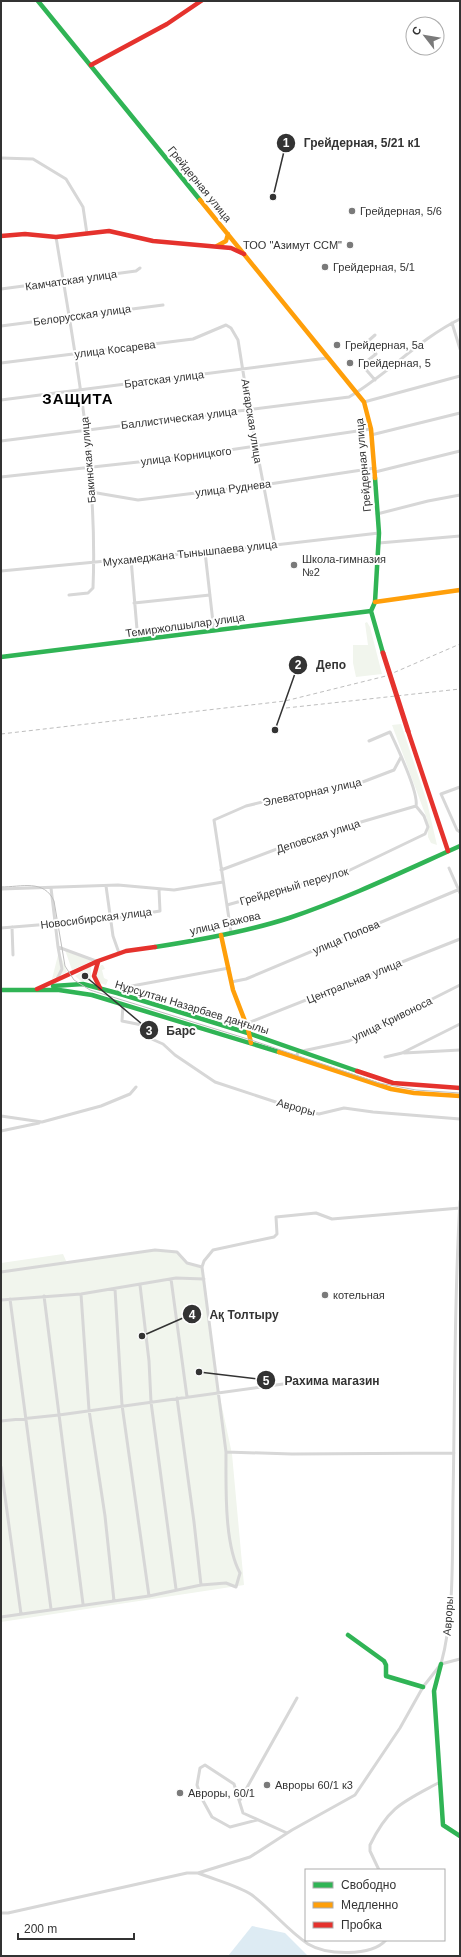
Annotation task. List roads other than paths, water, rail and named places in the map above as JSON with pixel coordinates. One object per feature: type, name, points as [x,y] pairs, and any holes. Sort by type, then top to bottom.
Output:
[{"type":"main road","name":"Грейдерная улица","points":[[38,1],[364,402],[371,429],[379,533],[375,602],[371,611]]},
{"type":"main road","points":[[91,65],[167,24],[202,1]]},
{"type":"main road","points":[[1,236],[25,234],[56,237],[109,231],[153,241],[231,248],[244,254]]},
{"type":"main road","points":[[216,247],[224,243],[228,234]]},
{"type":"main road","points":[[375,602],[460,590]]},
{"type":"main road","points":[[371,611],[408,731],[448,851]]},
{"type":"main road","name":"Темиржолшылар улица","points":[[1,657],[371,611]]},
{"type":"main road","name":"улица Бажова","points":[[1,990],[38,989],[57,979],[119,953],[221,935],[288,918],[345,897],[460,846]]},
{"type":"main road","points":[[221,935],[231,982],[238,1006],[248,1023],[251,1034],[251,1043]]},
{"type":"main road","points":[[98,961],[93,972],[93,977],[94,983],[101,989]]},
{"type":"main road","name":"Нұрсұлтан Назарбаев даңғылы","points":[[38,989],[61,985],[82,984],[117,993],[251,1034],[298,1052],[393,1083],[415,1086],[460,1088]]},
{"type":"main road","name":"Нұрсұлтан Назарбаев даңғылы","points":[[38,989],[76,991],[123,1003],[391,1089],[414,1093],[460,1096]]},
{"type":"main road","points":[[348,1635],[380,1657],[386,1664],[386,1676],[423,1687]]},
{"type":"main road","points":[[441,1664],[434,1691],[443,1825],[460,1836]]},
{"type":"street","points":[[1,158],[34,159],[66,178],[83,207],[87,234]]},
{"type":"street","name":"Бакинская улица","points":[[56,237],[70,316],[86,429],[91,492],[94,563],[93,588],[88,592],[69,596]]},
{"type":"street","name":"Камчатская улица","points":[[1,289],[136,271],[140,268]]},
{"type":"street","name":"Белорусская улица","points":[[1,326],[163,305]]},
{"type":"street","name":"Баллистическая улица","points":[[1,440],[349,397],[375,380],[434,333],[460,319]]},
{"type":"street","points":[[452,323],[460,349]]},
{"type":"street","name":"улица Косарева","points":[[1,363],[194,339],[226,325]]},
{"type":"street","name":"Ангарская улица","points":[[226,325],[231,328],[238,340],[244,369],[249,409],[275,545]]},
{"type":"street","points":[[375,335],[367,342],[376,354],[362,365],[375,380]]},
{"type":"street","name":"Братская улица","points":[[1,400],[327,358]]},
{"type":"street","points":[[364,402],[460,376]]},
{"type":"street","points":[[371,435],[460,413]]},
{"type":"street","name":"улица Корницкого","points":[[1,477],[256,446],[371,429]]},
{"type":"street","name":"улица Руднева","points":[[91,492],[138,500],[375,470],[460,451]]},
{"type":"street","points":[[377,514],[460,495]]},
{"type":"street","name":"Мухамеджана Тынышпаева улица","points":[[1,571],[275,545],[379,533]]},
{"type":"street","points":[[379,543],[460,536]]},
{"type":"street","points":[[204,552],[214,631]]},
{"type":"street","points":[[131,559],[138,641]]},
{"type":"street","points":[[134,603],[210,595]]},
{"type":"street","points":[[369,741],[390,732],[418,801],[416,806]]},
{"type":"street","name":"Элеваторная улица","points":[[221,870],[214,820],[232,811],[254,804],[304,792],[360,784],[394,770],[401,757]]},
{"type":"street","points":[[460,787],[441,794],[457,830],[460,832]]},
{"type":"street","name":"Грейдерный переулок","points":[[227,905],[348,871],[425,834],[428,827],[424,816],[416,806]]},
{"type":"street","name":"Деповская улица","points":[[221,870],[306,838],[416,806]]},
{"type":"street","points":[[449,868],[460,891]]},
{"type":"street","points":[[221,870],[231,932]]},
{"type":"street","points":[[1,889],[106,886],[174,890],[222,882]]},
{"type":"street","points":[[106,886],[110,919],[119,953]]},
{"type":"street","points":[[51,888],[62,969],[57,979]]},
{"type":"street","name":"Новосибирская улица","points":[[1,928],[56,925],[110,919],[160,911],[159,890]]},
{"type":"street","name":"улица Попова","points":[[231,982],[246,979],[460,891]]},
{"type":"street","points":[[12,927],[12,955]]},
{"type":"street","name":"Центральная улица","points":[[248,1023],[460,939]]},
{"type":"street","points":[[58,947],[98,961]]},
{"type":"street","points":[[117,993],[121,988],[229,968]]},
{"type":"street","name":"улица Кривоноса","points":[[298,1052],[349,1040],[460,985]]},
{"type":"street","points":[[123,1003],[122,1021],[146,1026]]},
{"type":"street","points":[[402,1054],[460,1024]]},
{"type":"street","name":"Авроры","points":[[147,1038],[163,1044],[175,1055],[215,1082],[294,1108],[319,1114],[344,1108],[373,1112],[460,1119]]},
{"type":"street","points":[[385,1057],[402,1054],[460,1050]]},
{"type":"street","points":[[296,1058],[298,1052]]},
{"type":"street","points":[[1,1131],[22,1128],[101,1106],[130,1094],[136,1087]]},
{"type":"street","points":[[1,1116],[42,1122]]},
{"type":"street","name":"Авроры","points":[[441,1664],[447,1643],[452,1562],[454,1362],[460,1201]]},
{"type":"street","points":[[1,1617],[83,1604],[149,1596],[176,1589],[201,1585],[226,1583],[236,1587],[240,1573],[234,1561],[226,1501],[226,1452],[202,1267],[204,1261],[213,1250],[274,1237],[277,1234],[276,1217],[316,1213],[332,1219],[460,1208]]},
{"type":"street","points":[[1,1272],[155,1250],[177,1252],[188,1263],[202,1267]]},
{"type":"street","points":[[1,1300],[81,1294],[171,1279],[204,1279]]},
{"type":"street","points":[[171,1279],[188,1397]]},
{"type":"street","points":[[140,1285],[149,1361],[151,1402],[176,1589]]},
{"type":"street","points":[[114,1289],[122,1405],[149,1596]]},
{"type":"street","points":[[81,1294],[89,1410],[105,1516],[114,1601]]},
{"type":"street","points":[[44,1296],[83,1604]]},
{"type":"street","points":[[10,1299],[51,1609]]},
{"type":"street","points":[[1,1421],[59,1415],[122,1405],[305,1381]]},
{"type":"street","points":[[177,1398],[201,1585]]},
{"type":"street","points":[[226,1452],[292,1454],[454,1453]]},
{"type":"street","points":[[1,1468],[20,1614]]},
{"type":"street","points":[[1,1913],[8,1913],[187,1873],[198,1873],[250,1857],[287,1833],[355,1795],[400,1728],[423,1687],[441,1664],[460,1659]]},
{"type":"street","points":[[240,1800],[297,1698]]},
{"type":"street","points":[[257,1820],[230,1827],[212,1817],[197,1785],[200,1768],[205,1765],[234,1784],[243,1813],[287,1833]]},
{"type":"street","points":[[379,1869],[370,1851],[370,1845],[388,1814],[400,1803],[440,1782]]},
{"type":"street","points":[[198,1873],[251,1895],[305,1941]]},
{"type":"street","points":[[305,1941],[309,1944],[339,1953],[360,1954],[383,1944],[385,1941]]},
{"type":"tram line","points":[[1,887],[32,886],[38,887],[50,894],[54,901],[65,966],[74,980],[90,990],[251,1040],[379,1083],[416,1090],[460,1093]]},
{"type":"railway","points":[[1,734],[285,701],[386,676],[460,644]]},
{"type":"railway","points":[[286,708],[460,689]]},
{"type":"place","name":"Грейдерная, 5/21 к1","points":[[273,197]]},
{"type":"place","name":"Грейдерная, 5/6","points":[[352,211]]},
{"type":"place","name":"ТОО \"Азимут ССМ\"","points":[[350,245]]},
{"type":"place","name":"Грейдерная, 5/1","points":[[325,267]]},
{"type":"place","name":"Грейдерная, 5а","points":[[337,345]]},
{"type":"place","name":"Грейдерная, 5","points":[[350,363]]},
{"type":"place","name":"Школа-гимназия №2","points":[[294,565]]},
{"type":"place","name":"Депо","points":[[275,730]]},
{"type":"place","name":"Барс","points":[[85,976]]},
{"type":"place","name":"котельная","points":[[325,1295]]},
{"type":"place","name":"Ақ Толтыру","points":[[142,1336]]},
{"type":"place","name":"Рахима магазин","points":[[199,1372]]},
{"type":"place","name":"Авроры 60/1 к3","points":[[267,1785]]},
{"type":"place","name":"Авроры, 60/1","points":[[180,1793]]},
{"type":"district","name":"ЗАЩИТА","points":[[78,399]]}]
